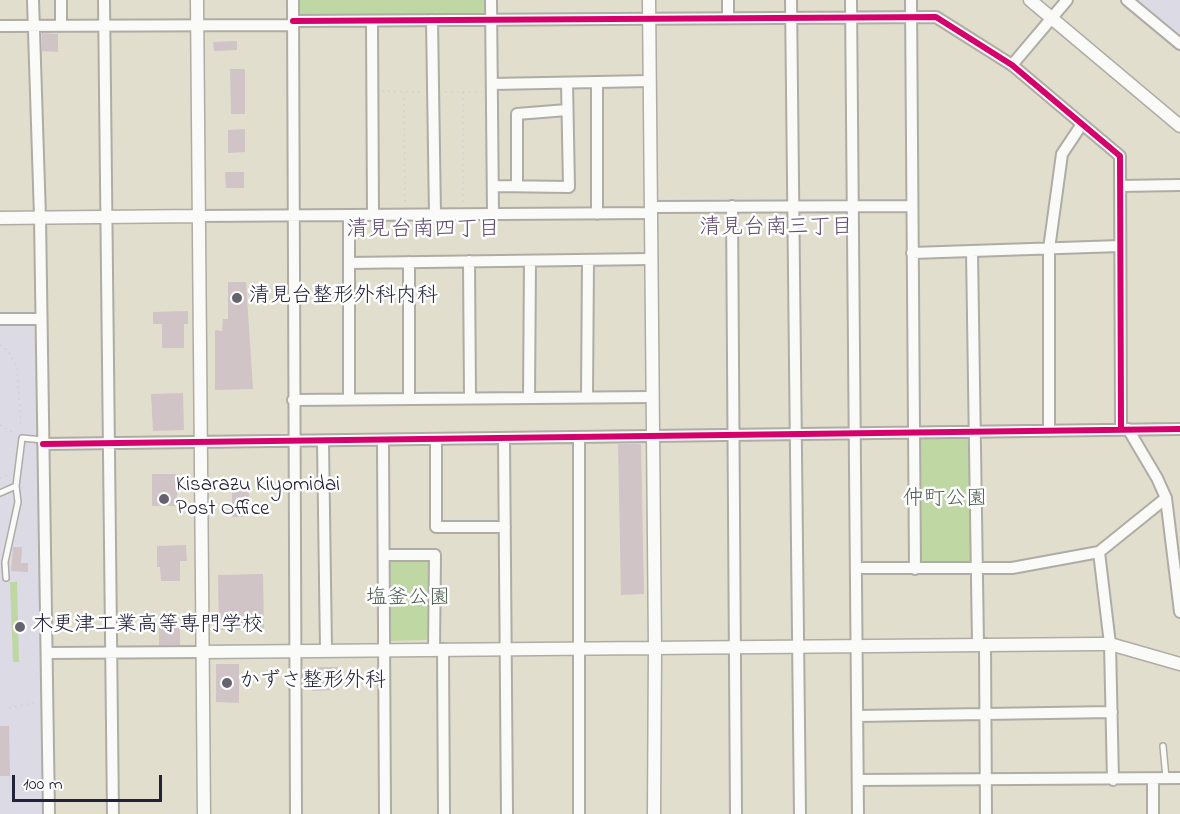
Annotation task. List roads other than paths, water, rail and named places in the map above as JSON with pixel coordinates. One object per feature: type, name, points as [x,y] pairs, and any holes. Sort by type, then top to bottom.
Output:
[{"type":"street","points":[[33,0],[40,217],[49,814]]},
{"type":"street","points":[[61,0],[61,26]]},
{"type":"street","points":[[104,0],[113,814]]},
{"type":"street","points":[[197,0],[204,814]]},
{"type":"street","points":[[293,0],[293,651],[296,814]]},
{"type":"street","points":[[491,0],[493,214]]},
{"type":"street","points":[[649,0],[655,647],[654,814]]},
{"type":"street","points":[[728,0],[728,18]]},
{"type":"street","points":[[791,0],[800,814]]},
{"type":"street","points":[[851,0],[858,814]]},
{"type":"street","points":[[910,0],[915,569]]},
{"type":"street","points":[[1030,0],[1180,126]]},
{"type":"street","points":[[1012,65],[1067,0]]},
{"type":"street","points":[[1127,0],[1180,44]]},
{"type":"street","points":[[0,26],[197,26],[432,20],[936,16],[1012,65],[1120,156],[1124,429],[1157,478],[1166,498],[1180,612]]},
{"type":"street","points":[[432,20],[435,214]]},
{"type":"street","points":[[372,21],[373,215]]},
{"type":"street","points":[[492,88],[567,82],[650,81]]},
{"type":"street","points":[[493,186],[568,187],[567,82]]},
{"type":"street","points":[[597,82],[597,214]]},
{"type":"street","points":[[517,186],[517,114],[567,110]]},
{"type":"street","points":[[1049,430],[1049,249],[1062,154],[1082,124]]},
{"type":"street","points":[[1120,186],[1180,185]]},
{"type":"street","points":[[0,218],[597,214],[732,206],[912,206]]},
{"type":"street","points":[[732,206],[736,814]]},
{"type":"street","points":[[349,215],[349,399]]},
{"type":"street","points":[[912,253],[1120,246]]},
{"type":"street","points":[[972,251],[976,570],[986,714],[986,814]]},
{"type":"street","points":[[349,263],[652,259]]},
{"type":"street","points":[[587,397],[588,260]]},
{"type":"street","points":[[469,261],[470,398]]},
{"type":"street","points":[[529,398],[530,261]]},
{"type":"street","points":[[409,262],[409,399]]},
{"type":"street","points":[[0,319],[41,319]]},
{"type":"street","points":[[293,400],[653,397]]},
{"type":"street","points":[[43,442],[202,444],[1180,429]]},
{"type":"street","points":[[579,438],[579,814]]},
{"type":"street","points":[[504,439],[507,814]]},
{"type":"street","points":[[436,440],[436,527],[505,527]]},
{"type":"street","points":[[383,441],[385,814]]},
{"type":"street","points":[[323,442],[327,651]]},
{"type":"street","points":[[856,568],[976,570],[1012,568],[1098,552],[1166,498]]},
{"type":"street","points":[[1098,552],[1110,644],[1113,780]]},
{"type":"street","points":[[384,555],[435,555],[444,814]]},
{"type":"street","points":[[46,653],[1110,644],[1180,664]]},
{"type":"street","points":[[857,716],[1112,712]]},
{"type":"street","points":[[858,780],[1180,778]]},
{"type":"street","points":[[1153,779],[1154,814]]},
{"type":"lane","points":[[6,578],[5,562],[18,502],[16,486],[22,438],[43,442]]},
{"type":"lane","points":[[0,493],[16,486]]},
{"type":"lane","points":[[1163,746],[1166,778]]},
{"type":"place","name":"清見台整形外科内科","points":[[237,298]]},
{"type":"place","name":"Kisarazu Kiyomidai Post Office","points":[[164,499]]},
{"type":"place","name":"木更津工業高等専門学校","points":[[20,627]]},
{"type":"place","name":"かずさ整形外科","points":[[227,683]]},
{"type":"district","name":"清見台南三丁目","points":[[776,229]]},
{"type":"district","name":"清見台南四丁目","points":[[423,231]]},
{"type":"park label","name":"仲町公園","points":[[945,501]]},
{"type":"park label","name":"塩釜公園","points":[[408,600]]}]
